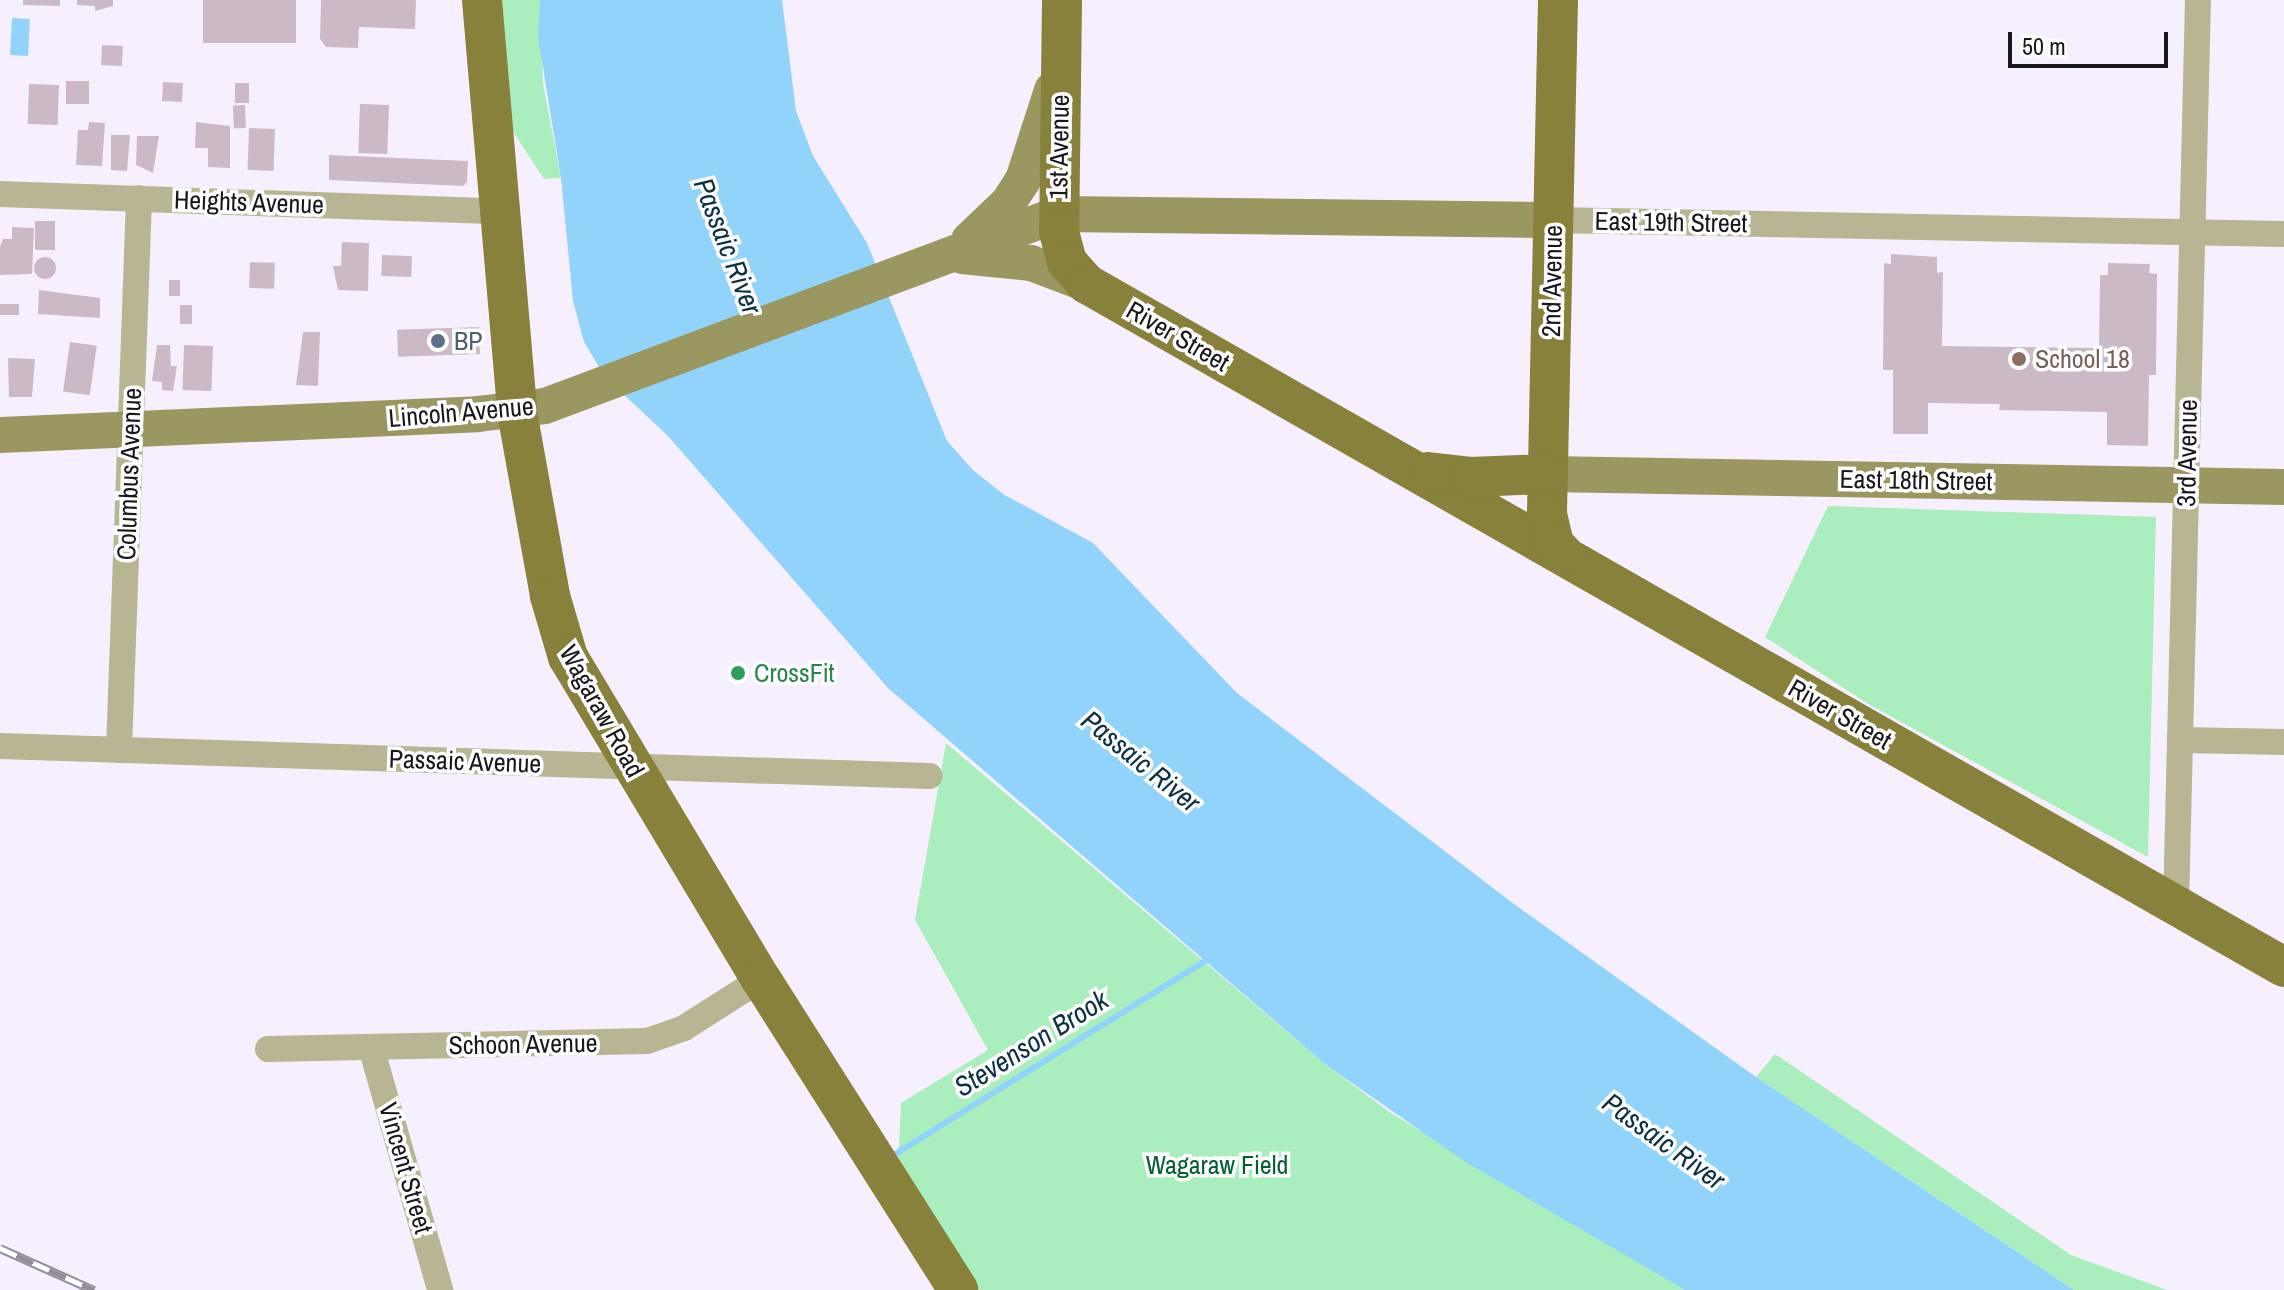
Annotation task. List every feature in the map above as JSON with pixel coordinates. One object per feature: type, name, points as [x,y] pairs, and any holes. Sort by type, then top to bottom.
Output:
[{"type":"main road","name":"Wagaraw Road","points":[[482,0],[517,412],[558,626],[582,685],[761,979],[958,1290]]},
{"type":"main road","name":"2nd Avenue","points":[[1558,0],[1548,474],[1549,531],[1565,556]]},
{"type":"main road","name":"1st Avenue","points":[[1061,16],[1059,214],[1067,262],[1087,284]]},
{"type":"main road","points":[[944,257],[991,221],[1023,180],[1043,126],[1061,16]]},
{"type":"main road","name":"East 19th Street","points":[[1059,214],[1553,220]]},
{"type":"main road","name":"Lincoln Avenue","points":[[0,435],[517,412],[589,394],[1059,214]]},
{"type":"main road","name":"River Street","points":[[944,257],[1004,257],[1087,284],[2284,967]]},
{"type":"main road","name":"River Street","points":[[1396,462],[1447,476],[1548,474]]},
{"type":"main road","name":"East 18th Street","points":[[1548,474],[2284,487]]},
{"type":"street","name":"3rd Avenue","points":[[2176,906],[2198,0]]},
{"type":"street","name":"Heights Avenue","points":[[0,194],[498,211]]},
{"type":"street","name":"Columbus Avenue","points":[[119,750],[139,198]]},
{"type":"street","name":"East 19th Street","points":[[1553,220],[2284,234]]},
{"type":"street","points":[[2181,740],[2284,742]]},
{"type":"street","name":"Passaic Avenue","points":[[0,746],[930,776]]},
{"type":"street","name":"Schoon Avenue","points":[[268,1049],[647,1041],[684,1028],[761,979]]},
{"type":"street","name":"Vincent Street","points":[[371,1047],[440,1290]]},
{"type":"green space","points":[[482,0],[540,0],[543,83],[561,178],[544,179],[490,97]]},
{"type":"green space","points":[[1828,506],[2156,517],[2148,857],[1870,705],[1765,637]]},
{"type":"green space","name":"Wagaraw Field","points":[[946,743],[1326,1065],[1391,1113],[1685,1290],[977,1290],[898,1167],[901,1103],[988,1050],[915,920]]},
{"type":"green space","points":[[1775,1054],[2071,1255],[2167,1290],[2074,1290],[1756,1077]]},
{"type":"water","name":"Passaic River","points":[[540,0],[782,0],[796,111],[813,156],[867,243],[947,441],[973,470],[1003,494],[1093,543],[1237,693],[1518,907],[1756,1077],[2074,1290],[1685,1290],[1467,1163],[1326,1065],[888,688],[668,436],[605,377],[584,342],[573,301],[561,178],[538,37]]},
{"type":"water","points":[[12,18],[30,19],[28,56],[10,55]]},
{"type":"building","points":[[23,0],[60,0],[60,6],[23,5]]},
{"type":"building","points":[[77,0],[113,0],[113,6],[95,11],[95,6],[77,5]]},
{"type":"building","points":[[203,0],[296,0],[296,43],[203,43]]},
{"type":"building","points":[[321,0],[416,0],[415,29],[359,27],[358,48],[326,47],[320,39]]},
{"type":"building","points":[[102,45],[123,46],[122,66],[101,65]]},
{"type":"building","points":[[66,81],[89,81],[89,104],[66,104]]},
{"type":"building","points":[[163,82],[183,83],[182,102],[162,101]]},
{"type":"building","points":[[235,83],[249,83],[249,103],[235,103]]},
{"type":"building","points":[[29,84],[59,85],[58,125],[28,124]]},
{"type":"building","points":[[360,104],[389,105],[387,154],[358,153]]},
{"type":"building","points":[[233,105],[245,105],[246,128],[234,128]]},
{"type":"building","points":[[89,122],[105,123],[102,166],[76,165],[78,130],[88,130]]},
{"type":"building","points":[[196,122],[230,126],[230,168],[208,167],[208,148],[195,148]]},
{"type":"building","points":[[249,128],[275,129],[274,171],[248,170]]},
{"type":"building","points":[[111,135],[130,135],[127,171],[111,170]]},
{"type":"building","points":[[137,136],[159,136],[153,173],[136,165]]},
{"type":"building","points":[[329,155],[468,161],[467,182],[463,186],[329,180]]},
{"type":"building","points":[[35,221],[55,221],[55,250],[35,250]]},
{"type":"building","points":[[12,227],[34,228],[32,274],[0,275],[0,247],[3,239],[12,239]]},
{"type":"building","points":[[342,242],[369,243],[368,291],[338,290],[333,266],[341,266]]},
{"type":"building","name":"School 18","points":[[1891,254],[1937,257],[1937,273],[1943,272],[1942,346],[2099,348],[2100,275],[2108,275],[2108,263],[2150,264],[2149,273],[2157,274],[2156,375],[2149,375],[2148,446],[2107,445],[2107,412],[1999,410],[2000,404],[1928,403],[1928,434],[1893,434],[1893,370],[1883,370],[1884,263],[1891,264]]},
{"type":"building","points":[[382,255],[412,256],[411,277],[381,276]]},
{"type":"building","points":[[45,257],[53,260],[56,268],[53,276],[45,279],[37,276],[34,268],[37,260]]},
{"type":"building","points":[[250,262],[275,263],[274,289],[249,288]]},
{"type":"building","points":[[169,280],[180,280],[180,296],[169,296]]},
{"type":"building","points":[[39,290],[100,298],[100,318],[38,314]]},
{"type":"building","points":[[0,304],[19,304],[19,315],[0,315]]},
{"type":"building","points":[[180,305],[192,305],[192,324],[180,324]]},
{"type":"building","name":"BP","points":[[479,327],[480,354],[398,357],[397,330]]},
{"type":"building","points":[[303,332],[320,332],[318,386],[296,385]]},
{"type":"building","points":[[70,342],[97,346],[90,395],[63,392]]},
{"type":"building","points":[[157,345],[170,345],[171,366],[177,366],[173,391],[162,390],[162,382],[152,381]]},
{"type":"building","points":[[184,345],[213,346],[211,391],[182,390]]},
{"type":"building","points":[[8,358],[35,359],[32,397],[9,397]]},
{"type":"waterway","name":"Stevenson Brook","points":[[892,1156],[1208,959]]},
{"type":"railway","points":[[0,1248],[94,1290]]},
{"type":"place","name":"BP","points":[[438,341]]},
{"type":"place","name":"School 18","points":[[2019,359]]},
{"type":"place","name":"CrossFit","points":[[738,673]]}]
